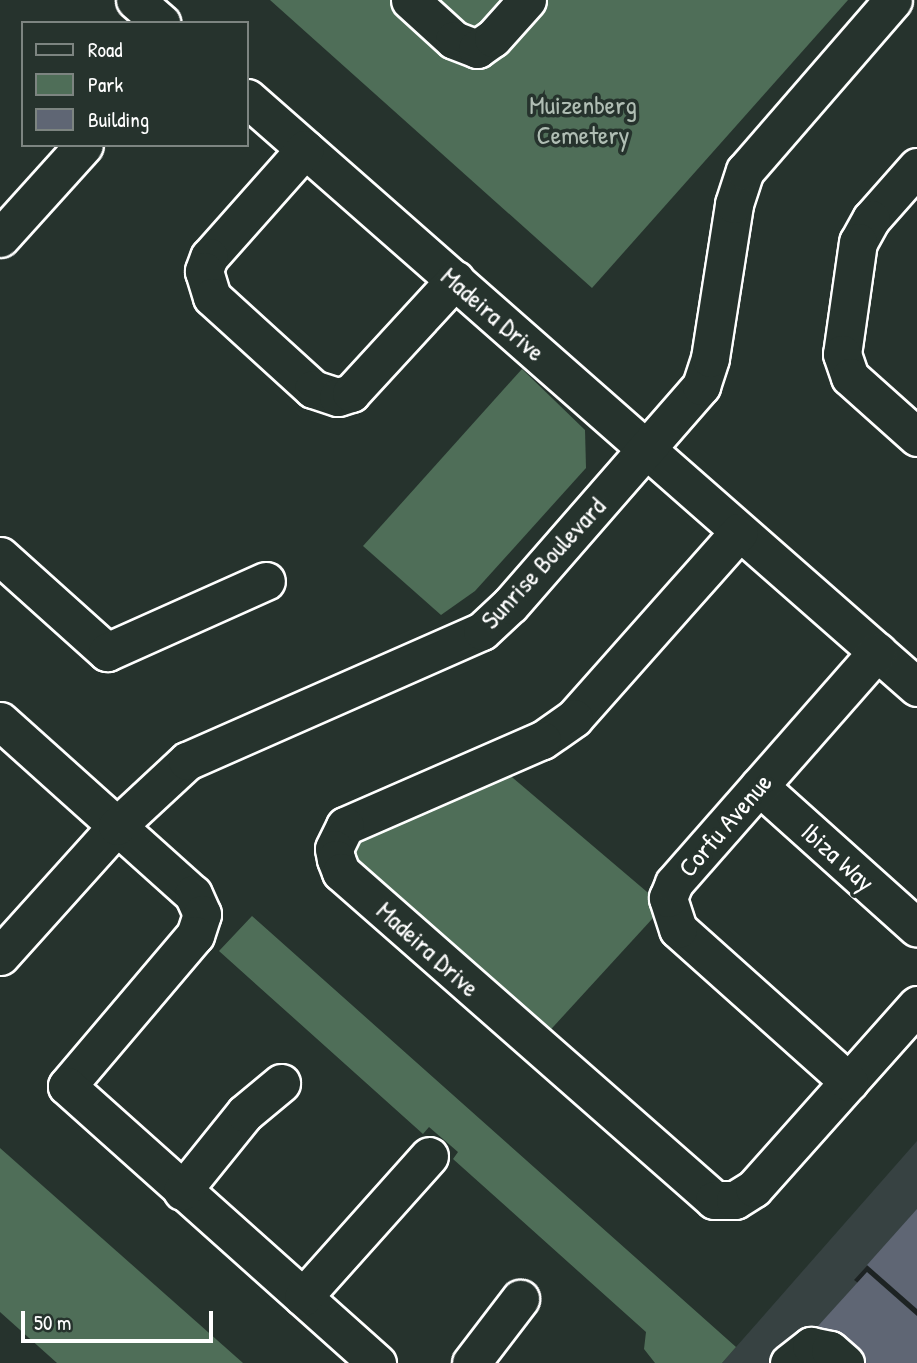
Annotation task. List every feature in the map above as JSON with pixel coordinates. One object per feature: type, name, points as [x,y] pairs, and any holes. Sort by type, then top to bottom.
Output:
[{"type":"street","points":[[135,0],[159,21]]},
{"type":"street","points":[[410,0],[454,40],[477,48],[493,38],[527,0]]},
{"type":"street","name":"Sunrise Boulevard","points":[[0,956],[117,826],[198,753],[492,625],[705,378],[734,204],[745,171],[893,0]]},
{"type":"street","name":"Madeira Drive","points":[[248,99],[917,687]]},
{"type":"street","points":[[0,238],[82,147]]},
{"type":"street","points":[[305,149],[209,257],[204,271],[212,297],[313,389],[338,397],[352,393],[455,280]]},
{"type":"street","points":[[917,167],[871,219],[858,242],[842,354],[849,377],[917,437]]},
{"type":"street","name":"Madeira Drive","points":[[739,532],[573,718],[542,740],[345,826],[334,849],[335,859],[341,872],[714,1200],[735,1200],[754,1188],[917,1005]]},
{"type":"street","points":[[0,556],[107,652],[266,581]]},
{"type":"street","name":"Corfu Avenue","points":[[849,1082],[678,929],[668,898],[674,883],[877,652]]},
{"type":"street","points":[[0,721],[192,894],[201,906],[202,920],[195,936],[67,1086],[377,1363]]},
{"type":"street","name":"Ibiza Way","points":[[759,786],[917,928]]},
{"type":"street","points":[[182,1191],[245,1113],[281,1083]]},
{"type":"street","points":[[303,1297],[429,1156]]},
{"type":"street","points":[[471,1363],[520,1299]]},
{"type":"street","points":[[789,1363],[811,1346],[830,1350],[845,1363]]},
{"type":"shaded area","points":[[917,1141],[917,1363],[722,1363],[736,1347]]},
{"type":"green space","name":"Muizenberg Cemetery","points":[[270,0],[848,0],[592,288]]},
{"type":"green space","points":[[522,369],[585,430],[586,468],[475,591],[441,615],[363,546]]},
{"type":"green space","points":[[507,773],[653,897],[653,918],[543,1038],[357,873],[350,850],[352,842]]},
{"type":"green space","points":[[252,916],[736,1347],[722,1363],[655,1363],[644,1349],[646,1332],[453,1159],[458,1152],[429,1127],[423,1134],[219,951]]},
{"type":"green space","points":[[0,1148],[243,1363],[57,1363],[0,1312]]},
{"type":"building","points":[[917,1209],[917,1309],[867,1265]]},
{"type":"building","points":[[867,1272],[917,1316],[917,1363],[860,1363],[818,1326]]}]
